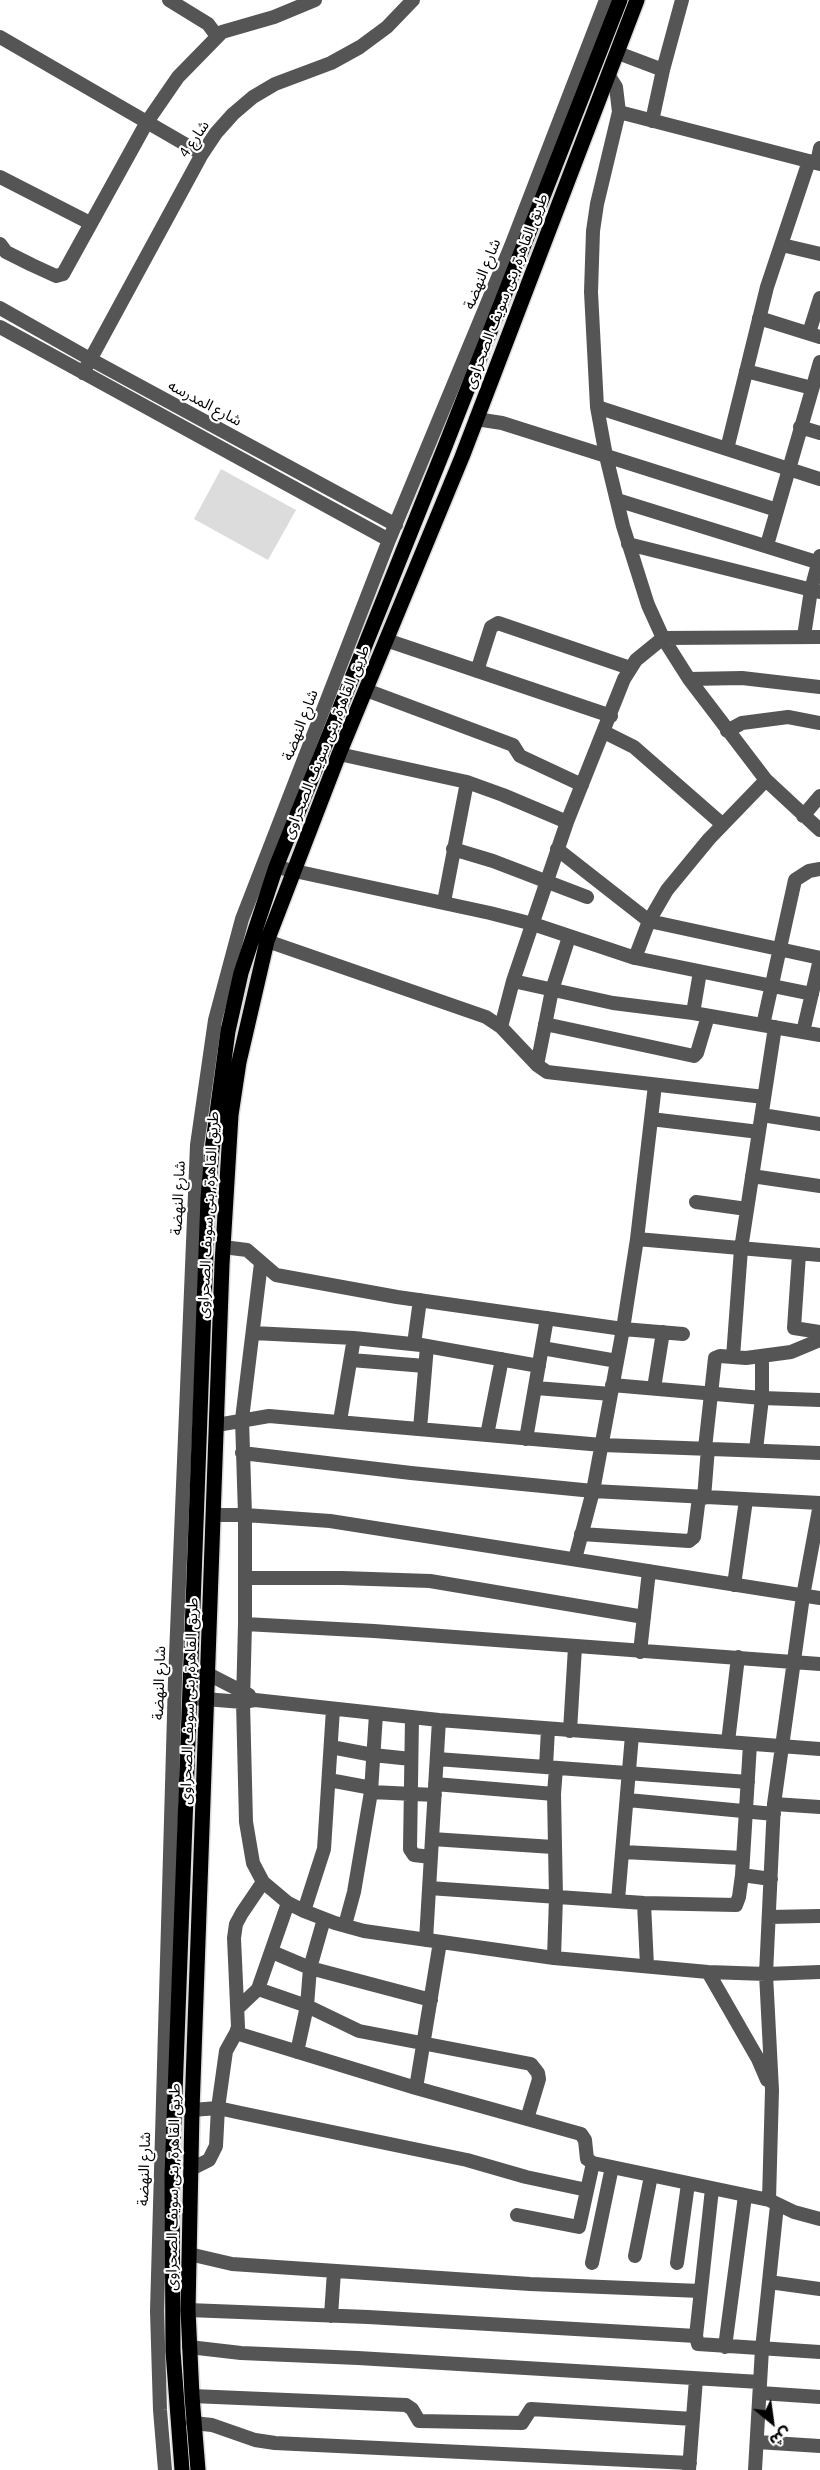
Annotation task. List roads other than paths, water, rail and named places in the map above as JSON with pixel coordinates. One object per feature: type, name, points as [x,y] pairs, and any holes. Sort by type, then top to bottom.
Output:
[{"type":"main road","name":"طريق القاهرة, بنى سويف الصحراوى","points":[[182,2470],[173,2360],[172,2187],[207,1233],[212,1150],[228,1032],[262,886],[270,864],[332,730],[437,446],[620,0]]},
{"type":"main road","name":"طريق القاهرة, بنى سويف الصحراوى","points":[[198,2470],[188,2310],[192,2110],[223,1246],[231,1116],[243,1040],[267,941],[293,872],[339,754],[462,457],[637,0]]},
{"type":"main road","points":[[437,446],[462,457]]},
{"type":"main road","points":[[318,724],[332,730]]},
{"type":"street","points":[[170,0],[208,24],[217,36]]},
{"type":"street","points":[[0,244],[6,252],[60,276],[147,122],[178,77],[222,32],[274,17],[315,0]]},
{"type":"street","name":"شارع 4","points":[[82,373],[202,154],[216,133],[233,114],[275,84],[331,63],[360,47],[387,27],[413,0]]},
{"type":"street","name":"شارع النهضة","points":[[270,864],[318,724],[389,540],[437,446],[515,235],[606,0]]},
{"type":"street","points":[[652,121],[682,0]]},
{"type":"street","points":[[0,37],[202,154]]},
{"type":"street","points":[[618,52],[663,70]]},
{"type":"street","points":[[609,76],[616,87],[619,112],[604,172],[594,231],[591,292],[597,407],[606,456],[628,544],[638,579],[663,638],[688,679],[766,780],[820,830]]},
{"type":"street","points":[[619,112],[815,163]]},
{"type":"street","points":[[727,449],[759,318],[782,245],[820,148]]},
{"type":"street","points":[[0,177],[90,223]]},
{"type":"street","points":[[782,245],[820,255]]},
{"type":"street","points":[[759,318],[815,335],[820,298]]},
{"type":"street","name":"شارع المدرسه","points":[[0,308],[396,525]]},
{"type":"street","points":[[0,327],[389,540]]},
{"type":"street","points":[[767,545],[820,362]]},
{"type":"street","points":[[746,371],[812,388]]},
{"type":"street","points":[[597,407],[820,479]]},
{"type":"street","points":[[476,418],[502,423],[777,510]]},
{"type":"street","points":[[800,427],[820,433]]},
{"type":"street","points":[[617,500],[819,560],[816,591],[804,636]]},
{"type":"street","points":[[628,544],[816,591]]},
{"type":"street","points":[[477,671],[491,627],[498,622],[630,668]]},
{"type":"street","points":[[501,1028],[513,981],[557,849],[630,668],[645,651],[663,638],[820,637]]},
{"type":"street","points":[[386,640],[611,716]]},
{"type":"street","points":[[688,679],[742,678],[820,687]]},
{"type":"street","points":[[366,690],[513,745],[520,756],[582,785]]},
{"type":"street","points":[[727,731],[742,723],[788,717],[820,723]]},
{"type":"street","points":[[604,732],[642,754],[722,824]]},
{"type":"street","points":[[339,754],[467,783],[503,795],[567,822]]},
{"type":"street","points":[[635,958],[649,921],[667,890],[722,824],[766,780]]},
{"type":"street","points":[[444,902],[467,783]]},
{"type":"street","points":[[803,816],[820,796]]},
{"type":"street","points":[[453,849],[546,880],[587,897]]},
{"type":"street","points":[[557,849],[649,921],[820,959],[803,1032]]},
{"type":"street","points":[[270,864],[293,872],[444,902],[533,924],[635,958],[812,994]]},
{"type":"street","points":[[733,1357],[741,1249],[764,1097],[771,985],[795,880],[808,872],[820,869]]},
{"type":"street","name":"شارع النهضة","points":[[165,2470],[160,2410],[157,2311],[175,1680],[197,1145],[215,1020],[242,919],[262,886]]},
{"type":"street","points":[[537,1065],[552,990],[569,937]]},
{"type":"street","points":[[267,941],[486,1017],[501,1028],[537,1065],[547,1072],[764,1097]]},
{"type":"street","points":[[693,1013],[700,972]]},
{"type":"street","points":[[513,981],[613,1003],[693,1013],[820,1035]]},
{"type":"street","points":[[545,1024],[694,1056],[697,1053],[708,1016]]},
{"type":"street","points":[[575,1559],[593,1491],[623,1329],[637,1239],[655,1085]]},
{"type":"street","points":[[762,1114],[820,1124]]},
{"type":"street","points":[[651,1119],[759,1132]]},
{"type":"street","points":[[752,1176],[820,1186]]},
{"type":"street","points":[[696,1202],[747,1209]]},
{"type":"street","points":[[637,1239],[820,1255]]},
{"type":"street","points":[[223,1246],[247,1250],[276,1275],[420,1300],[623,1329],[683,1334]]},
{"type":"street","points":[[799,1254],[794,1328],[820,1332]]},
{"type":"street","points":[[261,1263],[242,1419],[242,1453],[245,1515],[248,1838],[253,1863],[263,1881],[288,1903],[324,1919],[426,1940],[554,1958],[708,1971],[766,1974],[820,1972]]},
{"type":"street","points":[[420,1300],[420,1345],[425,1366],[420,1429]]},
{"type":"street","points":[[526,1438],[547,1318]]},
{"type":"street","points":[[654,1388],[663,1332]]},
{"type":"street","points":[[253,1333],[354,1338],[420,1345],[539,1366]]},
{"type":"street","points":[[340,1421],[354,1338]]},
{"type":"street","points":[[581,1534],[689,1541],[694,1537],[707,1448],[715,1358],[762,1356],[798,1350],[820,1340]]},
{"type":"street","points":[[542,1348],[617,1361]]},
{"type":"street","points":[[756,1450],[762,1398],[762,1356]]},
{"type":"street","points":[[487,1436],[502,1359]]},
{"type":"street","points":[[351,1360],[425,1366]]},
{"type":"street","points":[[536,1388],[654,1388],[762,1398],[820,1400]]},
{"type":"street","points":[[217,1425],[269,1416],[602,1445],[820,1453]]},
{"type":"street","points":[[242,1453],[593,1491],[746,1500],[820,1509],[815,1561],[802,1596],[774,1809],[766,1974],[772,2090],[773,2203],[755,2470]]},
{"type":"street","points":[[734,1585],[746,1500]]},
{"type":"street","points":[[214,1515],[318,1520],[820,1598]]},
{"type":"street","points":[[640,1652],[649,1571]]},
{"type":"street","points":[[245,1578],[430,1581],[644,1617]]},
{"type":"street","points":[[245,1624],[374,1631],[820,1664]]},
{"type":"street","points":[[570,1731],[575,1647]]},
{"type":"street","points":[[728,1742],[738,1657]]},
{"type":"street","points":[[192,1672],[208,1674],[247,1698]]},
{"type":"street","points":[[191,1698],[247,1698],[412,1718],[820,1749]]},
{"type":"street","points":[[304,1911],[324,1849],[333,1709]]},
{"type":"street","points":[[345,1925],[354,1892],[372,1790],[376,1714]]},
{"type":"street","points":[[412,1718],[410,1849],[414,1855],[431,1857]]},
{"type":"street","points":[[426,1940],[439,1720]]},
{"type":"street","points":[[548,1729],[554,1794],[553,1848],[556,1897],[554,1958]]},
{"type":"street","points":[[618,1900],[632,1735]]},
{"type":"street","points":[[429,1888],[644,1903],[736,1905],[742,1875],[750,1744]]},
{"type":"street","points":[[331,1747],[411,1759]]},
{"type":"street","points":[[437,1759],[748,1782]]},
{"type":"street","points":[[329,1780],[372,1790],[410,1794],[435,1789],[554,1794]]},
{"type":"street","points":[[628,1800],[746,1811],[820,1807]]},
{"type":"street","points":[[432,1839],[553,1848]]},
{"type":"street","points":[[623,1852],[743,1858]]},
{"type":"street","points":[[742,1875],[771,1879]]},
{"type":"street","points":[[191,2169],[209,2160],[213,2154],[226,2051],[236,2033],[238,2008],[234,1938],[236,1924],[263,1881]]},
{"type":"street","points":[[238,2008],[258,1989],[288,1903]]},
{"type":"street","points":[[644,1903],[647,1966]]},
{"type":"street","points":[[769,1917],[820,1916]]},
{"type":"street","points":[[297,2052],[307,2006],[310,1968],[324,1919]]},
{"type":"street","points":[[416,2088],[440,1942]]},
{"type":"street","points":[[272,1952],[310,1968],[431,2000]]},
{"type":"street","points":[[708,1971],[758,2059],[772,2090]]},
{"type":"street","points":[[258,1989],[307,2006],[359,2031],[531,2064],[538,2073],[539,2079],[527,2119]]},
{"type":"street","points":[[236,2033],[416,2088],[581,2134],[585,2140],[587,2159],[593,2163],[745,2196],[820,2218]]},
{"type":"street","points":[[192,2110],[218,2108],[467,2160],[525,2177],[587,2190]]},
{"type":"street","points":[[517,2215],[577,2228],[593,2163]]},
{"type":"street","points":[[592,2263],[612,2167]]},
{"type":"street","points":[[635,2256],[651,2176]]},
{"type":"street","points":[[677,2263],[688,2184]]},
{"type":"street","points":[[712,2189],[696,2342],[700,2345],[820,2352]]},
{"type":"street","points":[[725,2347],[745,2196]]},
{"type":"street","points":[[189,2254],[232,2264],[530,2284],[700,2291]]},
{"type":"street","points":[[331,2316],[334,2271]]},
{"type":"street","points":[[769,2282],[820,2289]]},
{"type":"street","points":[[188,2310],[696,2336]]},
{"type":"street","points":[[189,2347],[241,2353],[369,2358],[696,2379],[820,2397]]},
{"type":"street","points":[[194,2422],[212,2425],[255,2440],[275,2443],[690,2467],[696,2379]]},
{"type":"street","points":[[192,2396],[406,2405],[421,2421],[522,2423],[531,2409],[693,2419]]},
{"type":"street","points":[[757,2442],[820,2446]]}]
